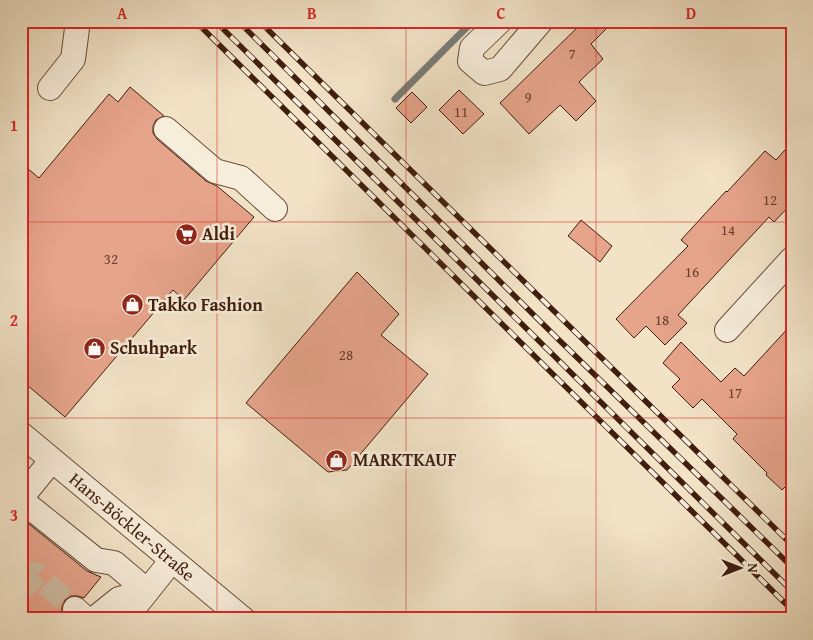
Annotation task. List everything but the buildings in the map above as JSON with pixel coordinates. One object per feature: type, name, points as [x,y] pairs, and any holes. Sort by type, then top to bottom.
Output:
[{"type":"street","points":[[50,88],[73,59],[78,21]]},
{"type":"street","points":[[500,21],[472,48],[470,61],[484,73],[500,69],[541,21]]},
{"type":"street","points":[[166,129],[215,171],[241,178],[275,209]]},
{"type":"street","points":[[727,330],[792,259]]},
{"type":"street","name":"Hans-Böckler-Straße","points":[[21,434],[242,619]]},
{"type":"street","points":[[52,460],[21,499],[96,560],[114,563],[147,591]]},
{"type":"street","points":[[125,619],[172,560]]},
{"type":"street","points":[[85,615],[118,599],[147,591]]},
{"type":"waterway","points":[[395,99],[473,21]]},
{"type":"tunnel","points":[[21,590],[35,574],[75,609]]},
{"type":"railway","points":[[195,21],[792,610]]},
{"type":"railway","points":[[215,21],[792,591]]},
{"type":"railway","points":[[238,21],[557,338],[792,567]]},
{"type":"railway","points":[[259,21],[792,545]]},
{"type":"place","name":"Aldi","points":[[186,234]]},
{"type":"place","name":"Takko Fashion","points":[[132,305]]},
{"type":"place","name":"Schuhpark","points":[[94,348]]},
{"type":"place","name":"MARKTKAUF","points":[[337,460]]}]
